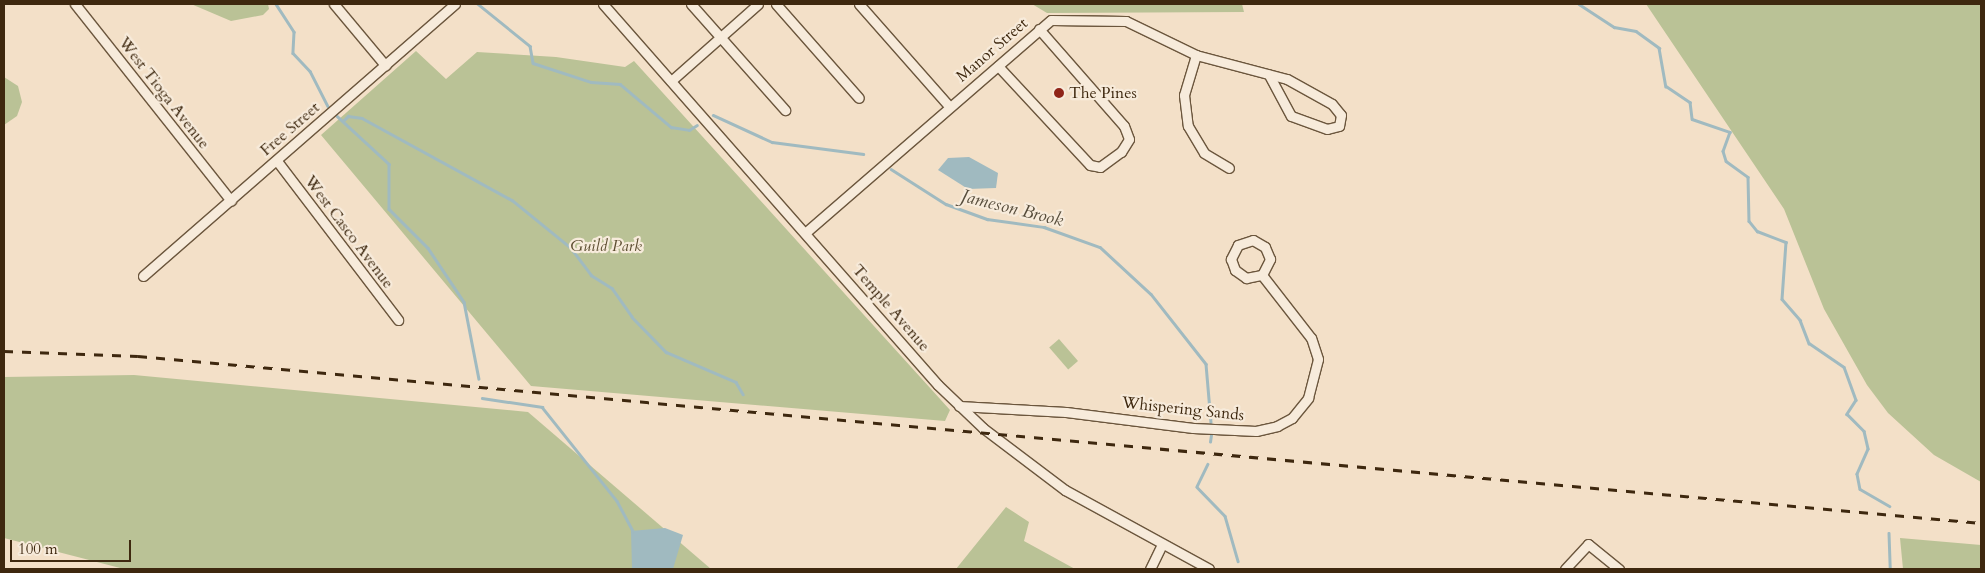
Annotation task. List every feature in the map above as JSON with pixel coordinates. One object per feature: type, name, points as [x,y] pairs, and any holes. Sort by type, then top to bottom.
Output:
[{"type":"street","name":"West Tioga Avenue","points":[[75,4],[231,200]]},
{"type":"street","points":[[334,4],[385,64]]},
{"type":"street","name":"Free Street","points":[[143,276],[455,4]]},
{"type":"street","name":"Temple Avenue","points":[[603,4],[960,406],[1048,479],[1209,569]]},
{"type":"street","points":[[691,4],[785,110]]},
{"type":"street","points":[[670,81],[758,4]]},
{"type":"street","points":[[776,4],[859,98]]},
{"type":"street","points":[[858,4],[949,106]]},
{"type":"street","name":"Manor Street","points":[[805,233],[949,106],[1051,20],[1118,19],[1196,55],[1269,75],[1318,94],[1339,111],[1339,126],[1327,129],[1292,116],[1269,75]]},
{"type":"street","points":[[998,66],[1090,165],[1100,167],[1121,152],[1129,139],[1124,126],[1039,29]]},
{"type":"street","points":[[1196,55],[1184,95],[1188,126],[1204,153],[1229,168]]},
{"type":"street","name":"West Casco Avenue","points":[[277,161],[398,320]]},
{"type":"street","points":[[1253,240],[1265,247],[1270,259],[1262,275],[1246,278],[1235,270],[1231,259],[1238,245],[1253,240]]},
{"type":"street","name":"Whispering Sands","points":[[960,406],[1032,409],[1194,428],[1256,431],[1277,426],[1292,418],[1308,398],[1318,359],[1311,338],[1262,275]]},
{"type":"street","points":[[1150,569],[1162,544]]},
{"type":"street","points":[[1565,569],[1588,544],[1619,569]]},
{"type":"green space","points":[[191,4],[268,4],[269,9],[263,15],[231,21]]},
{"type":"green space","points":[[1032,4],[1242,4],[1244,12],[1047,13]]},
{"type":"green space","points":[[1646,4],[1981,4],[1981,482],[1934,455],[1888,413],[1867,385],[1824,309],[1784,209]]},
{"type":"green space","name":"Guild Park","points":[[416,51],[446,79],[477,52],[556,57],[625,67],[634,61],[950,410],[945,421],[531,386],[321,135]]},
{"type":"green space","points":[[4,77],[18,86],[22,102],[17,116],[4,125]]},
{"type":"green space","points":[[1059,339],[1078,361],[1068,369],[1049,348]]},
{"type":"green space","points":[[134,375],[528,412],[711,569],[124,569],[4,538],[4,377]]},
{"type":"green space","points":[[1006,507],[1029,522],[1024,541],[1075,569],[956,569]]},
{"type":"green space","points":[[1900,538],[1981,545],[1981,569],[1903,569]]},
{"type":"water","points":[[969,157],[998,173],[996,188],[968,189],[938,170],[948,158]]},
{"type":"water","points":[[665,528],[683,535],[673,569],[632,569],[631,531]]},
{"type":"waterway","points":[[276,4],[294,32],[293,53],[310,71],[328,106]]},
{"type":"waterway","points":[[478,4],[530,46],[533,63],[591,82],[620,84],[671,127],[689,130],[697,125]]},
{"type":"waterway","points":[[1579,4],[1614,27],[1636,31],[1659,48],[1666,86],[1690,102],[1692,119],[1730,132],[1723,151],[1726,161],[1748,177],[1749,221],[1757,231],[1786,242],[1782,299],[1800,320],[1809,343],[1844,367],[1856,400],[1847,414],[1864,431],[1868,449],[1857,474],[1860,489],[1889,506]]},
{"type":"waterway","points":[[713,115],[772,142],[863,154]]},
{"type":"waterway","points":[[337,116],[389,164],[389,209],[428,248],[464,302],[479,379]]},
{"type":"waterway","points":[[343,121],[348,116],[362,118],[512,200],[571,248],[591,275],[612,288],[632,317],[666,352],[736,382],[743,394]]},
{"type":"waterway","name":"Jameson Brook","points":[[891,169],[946,204],[987,219],[1044,227],[1100,247],[1151,294],[1206,364],[1211,422]]},
{"type":"waterway","points":[[482,398],[542,407],[617,501],[633,531]]},
{"type":"waterway","name":"Jameson Brook","points":[[1210,442],[1211,435]]},
{"type":"waterway","name":"Jameson Brook","points":[[1208,464],[1197,487],[1225,516],[1238,561]]},
{"type":"waterway","points":[[1889,533],[1890,569]]},
{"type":"railway","points":[[4,351],[138,356],[1981,523]]},
{"type":"place","name":"The Pines","points":[[1059,93]]}]
